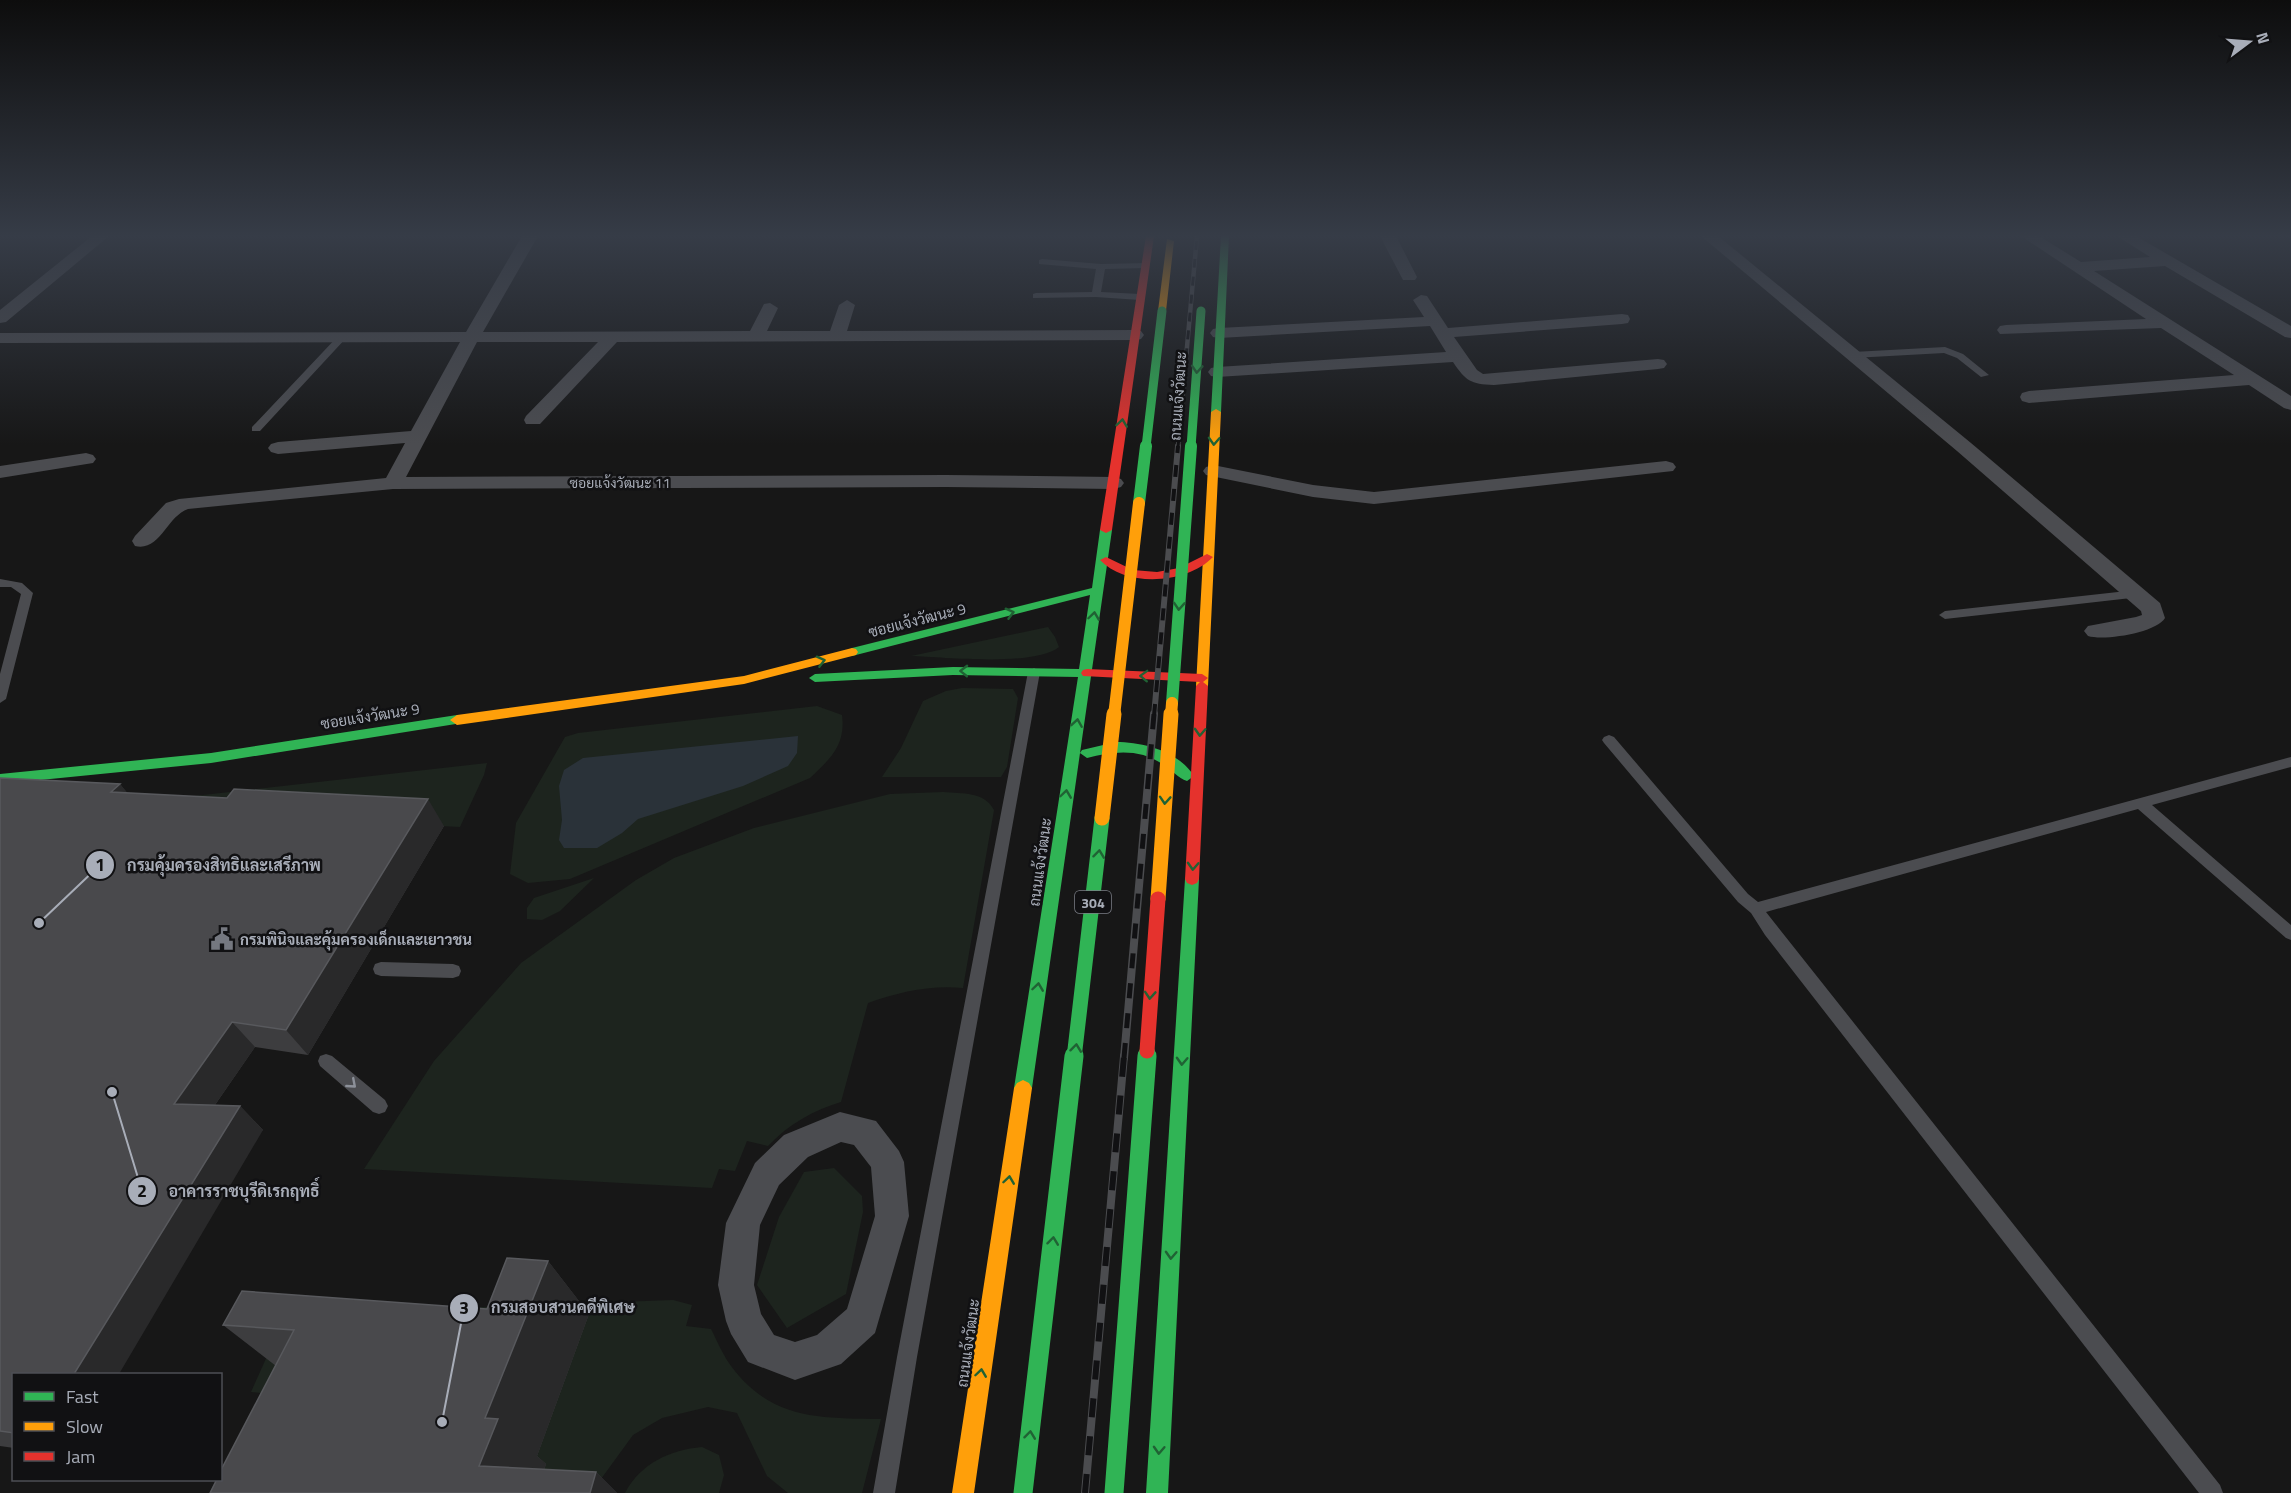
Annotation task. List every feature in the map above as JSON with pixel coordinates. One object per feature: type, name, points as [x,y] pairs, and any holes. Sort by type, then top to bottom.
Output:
[{"type":"main road","name":"ถนนแจ้งวัฒนะ","points":[[963,1493],[1139,306]]},
{"type":"main road","name":"ถนนแจ้งวัฒนะ","points":[[1023,1493],[1163,306]]},
{"type":"main road","name":"ถนนแจ้งวัฒนะ","points":[[1114,1493],[1201,306]]},
{"type":"main road","points":[[1157,1493],[1197,787],[1221,306]]},
{"type":"main road","points":[[1103,556],[1114,569],[1152,575],[1188,570],[1208,556]]},
{"type":"main road","name":"ซอยแจ้งวัฒนะ 9","points":[[744,680],[1097,591]]},
{"type":"main road","name":"ซอยแจ้งวัฒนะ 9","points":[[0,779],[127,769],[241,754],[348,735],[744,680],[953,671],[1202,678]]},
{"type":"main road","points":[[1070,772],[1084,754],[1104,747],[1132,745],[1153,750],[1175,763],[1197,787]]},
{"type":"street","points":[[0,318],[15,306]]},
{"type":"street","points":[[393,483],[489,306]]},
{"type":"street","points":[[837,336],[847,306]]},
{"type":"street","points":[[1425,306],[1470,374],[1479,379],[1494,380],[1658,364]]},
{"type":"street","points":[[1793,306],[2152,608],[2154,618],[2141,624],[2096,630]]},
{"type":"street","points":[[2139,306],[2291,404]]},
{"type":"street","points":[[2243,306],[2291,333]]},
{"type":"street","points":[[756,336],[770,308]]},
{"type":"street","points":[[533,420],[608,336],[616,318]]},
{"type":"street","points":[[1219,333],[1622,319]]},
{"type":"street","points":[[2006,330],[2166,323]]},
{"type":"street","points":[[0,338],[1135,335]]},
{"type":"street","points":[[1217,372],[1459,356]]},
{"type":"street","points":[[2029,397],[2254,379]]},
{"type":"street","points":[[278,448],[420,436]]},
{"type":"street","points":[[0,472],[86,459]]},
{"type":"street","points":[[1213,471],[1281,487],[1338,496],[1374,498],[1666,467]]},
{"type":"street","name":"ซอยแจ้งวัฒนะ 11","points":[[143,541],[173,507],[186,503],[393,483],[1114,483]]},
{"type":"street","points":[[840,1127],[864,1132],[887,1162],[892,1216],[862,1320],[828,1351],[795,1361],[761,1349],[744,1321],[736,1285],[743,1223],[767,1174],[796,1146],[840,1127]]},
{"type":"lane","points":[[256,429],[342,337]]},
{"type":"lane","points":[[1853,355],[1945,350],[1960,356],[1984,375]]},
{"type":"lane","points":[[0,583],[13,583],[27,593],[0,699]]},
{"type":"lane","points":[[1945,615],[2136,594]]},
{"type":"lane","points":[[884,1493],[1034,672]]},
{"type":"lane","points":[[1609,740],[1743,898],[1755,909],[2212,1493]]},
{"type":"lane","points":[[1755,909],[2291,762]]},
{"type":"lane","points":[[2141,804],[2291,934]]},
{"type":"lane","points":[[381,969],[453,971]]},
{"type":"lane","points":[[326,1061],[378,1106]]},
{"type":"shaded area","points":[[1048,627],[1059,647],[1030,657],[966,659],[911,656]]},
{"type":"shaded area","points":[[962,688],[1013,689],[1018,698],[1007,767],[1001,777],[882,777],[901,748],[923,701],[946,691]]},
{"type":"shaded area","points":[[817,706],[842,715],[843,726],[835,751],[810,778],[570,879],[528,883],[510,874],[516,823],[565,737],[578,733]]},
{"type":"shaded area","points":[[798,736],[797,753],[788,766],[743,786],[638,819],[622,833],[597,848],[564,848],[559,840],[562,820],[559,786],[564,770],[583,758]]},
{"type":"shaded area","points":[[487,763],[484,775],[460,827],[88,808]]},
{"type":"shaded area","points":[[943,792],[979,796],[985,799],[994,810],[963,988],[915,990],[868,1003],[841,1102],[801,1119],[768,1146],[747,1141],[735,1171],[719,1169],[712,1188],[364,1169],[434,1061],[521,963],[636,880],[674,858],[754,828],[890,794]]},
{"type":"shaded area","points":[[594,878],[560,911],[542,920],[527,919],[527,908],[534,898]]},
{"type":"shaded area","points":[[834,1168],[862,1196],[863,1212],[846,1294],[787,1328],[757,1285],[779,1217],[804,1172]]},
{"type":"shaded area","points":[[673,1300],[692,1305],[686,1326],[711,1329],[731,1366],[746,1384],[763,1397],[780,1406],[817,1416],[881,1419],[862,1493],[788,1493],[767,1476],[737,1413],[708,1407],[662,1418],[633,1435],[601,1479],[503,1493],[528,1416],[251,1392],[286,1314]]},
{"type":"shaded area","points":[[702,1447],[719,1455],[724,1475],[719,1493],[625,1493],[639,1474],[658,1460],[679,1451]]},
{"type":"building","points":[[0,778],[120,784],[111,792],[227,798],[234,789],[428,799],[286,1030],[232,1022],[174,1104],[240,1106],[75,1373],[12,1373],[12,1433],[0,1431]]},
{"type":"building","points":[[507,1258],[548,1261],[485,1418],[498,1419],[479,1466],[596,1472],[590,1493],[210,1493],[216,1481],[222,1481],[222,1468],[294,1330],[223,1325],[242,1291],[487,1309]]},
{"type":"railway","points":[[1178,447],[1191,306]]},
{"type":"railway","points":[[1154,716],[1178,446]]},
{"type":"railway","points":[[1124,1058],[1154,714]]},
{"type":"railway","points":[[1085,1493],[1124,1056]]},
{"type":"traffic: fast","points":[[1216,412],[1221,306]]},
{"type":"traffic: fast","points":[[1139,503],[1162,311]]},
{"type":"traffic: fast","points":[[1172,703],[1201,311]]},
{"type":"traffic: fast","points":[[1023,1088],[1106,530]]},
{"type":"traffic: fast","points":[[852,652],[1097,590]]},
{"type":"traffic: fast","points":[[815,678],[953,671],[1085,673]]},
{"type":"traffic: fast","points":[[0,779],[121,769],[211,758],[457,720]]},
{"type":"traffic: fast","points":[[1087,753],[1116,747],[1141,748],[1164,758],[1187,776]]},
{"type":"traffic: fast","points":[[1023,1493],[1102,818]]},
{"type":"traffic: fast","points":[[1157,1493],[1192,879]]},
{"type":"traffic: fast","points":[[1114,1493],[1147,1051]]},
{"type":"traffic: slow","points":[[1162,311],[1163,306]]},
{"type":"traffic: slow","points":[[1202,686],[1216,412]]},
{"type":"traffic: slow","points":[[1102,818],[1139,503]]},
{"type":"traffic: slow","points":[[457,720],[744,680],[852,652]]},
{"type":"traffic: slow","points":[[1158,899],[1172,703]]},
{"type":"traffic: slow","points":[[963,1493],[1023,1088]]},
{"type":"traffic: jam","points":[[1106,530],[1140,306]]},
{"type":"traffic: jam","points":[[1106,560],[1130,573],[1157,576],[1183,570],[1207,557]]},
{"type":"traffic: jam","points":[[1087,673],[1202,678]]},
{"type":"traffic: jam","points":[[1192,879],[1202,686]]},
{"type":"traffic: jam","points":[[1147,1051],[1158,899]]},
{"type":"place","name":"กรมคุ้มครองสิทธิและเสรีภาพ","points":[[39,923]]},
{"type":"place","name":"กรมพินิจและคุ้มครองเด็กและเยาวชน","points":[[222,939]]},
{"type":"place","name":"อาคารราชบุรีดิเรกฤทธิ์","points":[[112,1092]]},
{"type":"place","name":"กรมสอบสวนคดีพิเศษ","points":[[442,1422]]}]
